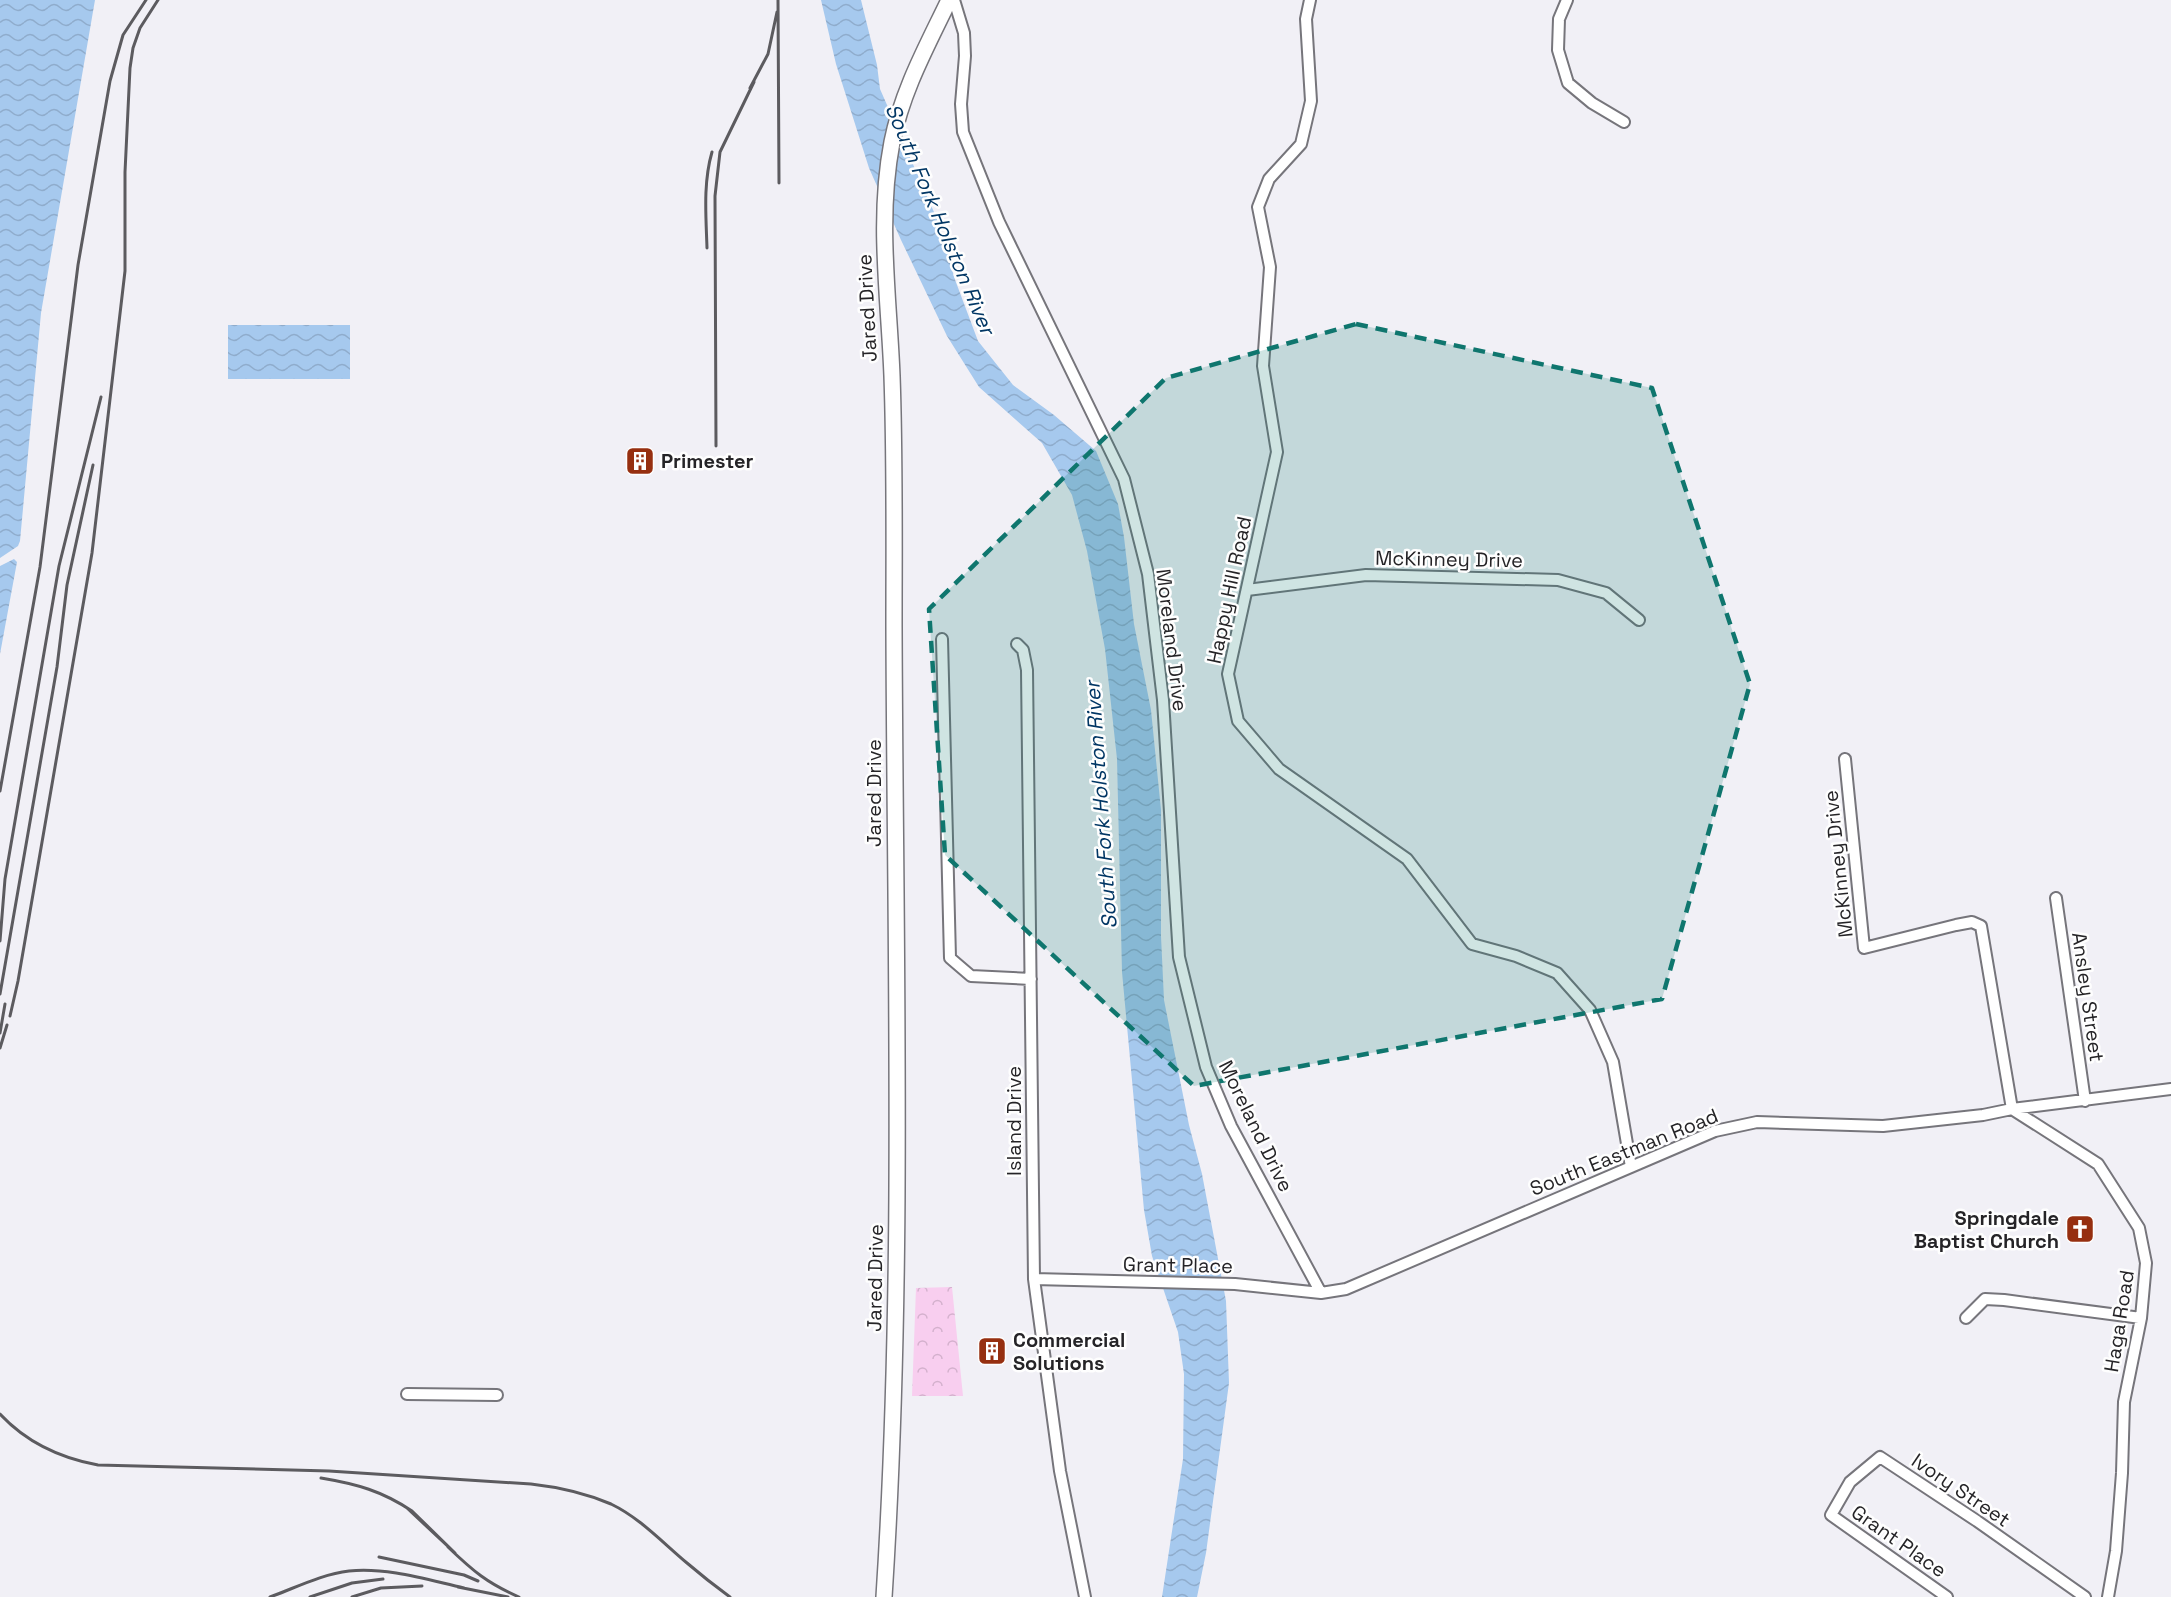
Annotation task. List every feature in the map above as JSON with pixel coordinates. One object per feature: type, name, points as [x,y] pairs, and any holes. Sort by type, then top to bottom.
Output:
[{"type":"main road","name":"Jared Drive","points":[[884,1597],[889,1523],[898,1265],[894,442],[884,217],[887,173],[893,137],[910,81],[951,0]]},
{"type":"street","name":"Moreland Drive","points":[[951,0],[964,33],[965,56],[961,104],[963,132],[999,222],[1124,479],[1148,574],[1163,700],[1179,957],[1206,1067],[1231,1126],[1321,1293]]},
{"type":"street","name":"Happy Hill Road","points":[[1310,0],[1306,19],[1311,101],[1301,144],[1269,179],[1258,207],[1270,267],[1263,366],[1277,452],[1228,674],[1238,721],[1279,769],[1407,859],[1472,944],[1516,956],[1557,973],[1590,1010],[1613,1062],[1631,1167]]},
{"type":"street","points":[[1567,0],[1559,19],[1558,50],[1569,83],[1592,103],[1624,122]]},
{"type":"street","name":"McKinney Drive","points":[[1247,590],[1366,575],[1558,580],[1606,593],[1640,620]]},
{"type":"street","points":[[942,639],[950,958],[971,976],[1031,980]]},
{"type":"street","name":"Island Drive","points":[[1017,644],[1023,650],[1027,670],[1034,1280],[1060,1471],[1086,1597]]},
{"type":"street","name":"McKinney Drive","points":[[1845,759],[1864,948],[1956,924],[1972,922],[1981,926],[2012,1108]]},
{"type":"street","name":"Ansley Street","points":[[2056,898],[2085,1101]]},
{"type":"street","name":"South Eastman Road","points":[[1321,1293],[1346,1289],[1715,1131],[1757,1122],[1882,1126],[1983,1115],[2012,1108],[2171,1089]]},
{"type":"street","name":"Haga Road","points":[[2012,1108],[2098,1164],[2139,1228],[2146,1263],[2141,1318],[2124,1402],[2122,1473],[2116,1551],[2108,1597]]},
{"type":"street","name":"Grant Place","points":[[1034,1280],[1224,1284],[1321,1293]]},
{"type":"street","points":[[1966,1318],[1985,1299],[2141,1318]]},
{"type":"street","points":[[407,1394],[497,1395]]},
{"type":"street","name":"Ivory Street","points":[[1831,1515],[1850,1482],[1880,1457],[1977,1521],[2085,1597]]},
{"type":"street","name":"Grant Place","points":[[1831,1515],[1947,1597]]},
{"type":"highlighted area","points":[[1356,324],[1652,388],[1750,684],[1662,999],[1194,1086],[945,855],[929,609],[1166,378]]},
{"type":"green space","points":[[952,1287],[963,1396],[912,1396],[916,1288]]},
{"type":"water","points":[[0,0],[95,0],[41,313],[20,541],[18,546],[0,558]]},
{"type":"water","points":[[821,0],[861,0],[877,65],[880,89],[937,219],[954,277],[978,341],[1013,385],[1054,415],[1096,451],[1118,504],[1134,624],[1151,710],[1161,810],[1161,936],[1164,1000],[1189,1125],[1202,1174],[1226,1301],[1229,1383],[1206,1553],[1197,1597],[1162,1597],[1183,1459],[1184,1374],[1178,1332],[1152,1256],[1144,1210],[1122,972],[1117,759],[1105,649],[1087,551],[1072,495],[1042,443],[979,387],[947,336],[869,168],[836,64]]},
{"type":"water","points":[[228,325],[350,325],[350,379],[228,379]]},
{"type":"water","points":[[14,559],[17,562],[0,654],[0,566]]},
{"type":"railway","points":[[0,791],[40,567],[78,265],[110,81],[123,35],[146,0]]},
{"type":"railway","points":[[10,1016],[92,553],[125,271],[125,172],[130,68],[133,48],[140,28],[158,0]]},
{"type":"railway","points":[[778,0],[779,183]]},
{"type":"railway","points":[[750,88],[768,54],[777,12]]},
{"type":"railway","points":[[716,446],[715,196],[720,152],[754,82]]},
{"type":"railway","points":[[707,248],[706,188],[712,152]]},
{"type":"railway","points":[[0,941],[5,879],[59,566],[101,397]]},
{"type":"railway","points":[[0,994],[57,667],[67,585],[93,465]]},
{"type":"railway","points":[[0,1033],[5,1004]]},
{"type":"railway","points":[[0,1048],[7,1025]]},
{"type":"railway","points":[[0,1414],[21,1433],[45,1448],[70,1458],[98,1465],[329,1471],[531,1484],[571,1491],[611,1504],[632,1516],[730,1597]]},
{"type":"railway","points":[[321,1478],[369,1489],[401,1504],[412,1511],[455,1553],[407,1508]]},
{"type":"railway","points":[[448,1547],[481,1576],[519,1597]]},
{"type":"railway","points":[[379,1557],[464,1575],[478,1581]]},
{"type":"railway","points":[[270,1597],[329,1575],[363,1570],[407,1575],[464,1588]]},
{"type":"railway","points":[[310,1597],[352,1583],[383,1579]]},
{"type":"railway","points":[[352,1597],[381,1588],[422,1586]]},
{"type":"railway","points":[[458,1587],[508,1597]]},
{"type":"place","name":"Primester","points":[[640,461]]},
{"type":"place","name":"Springdale Baptist Church","points":[[2080,1229]]},
{"type":"place","name":"Commercial Solutions","points":[[992,1351]]},
{"type":"water label","name":"South Fork Holston River","points":[[940,219]]},
{"type":"water label","name":"South Fork Holston River","points":[[1101,805]]}]
